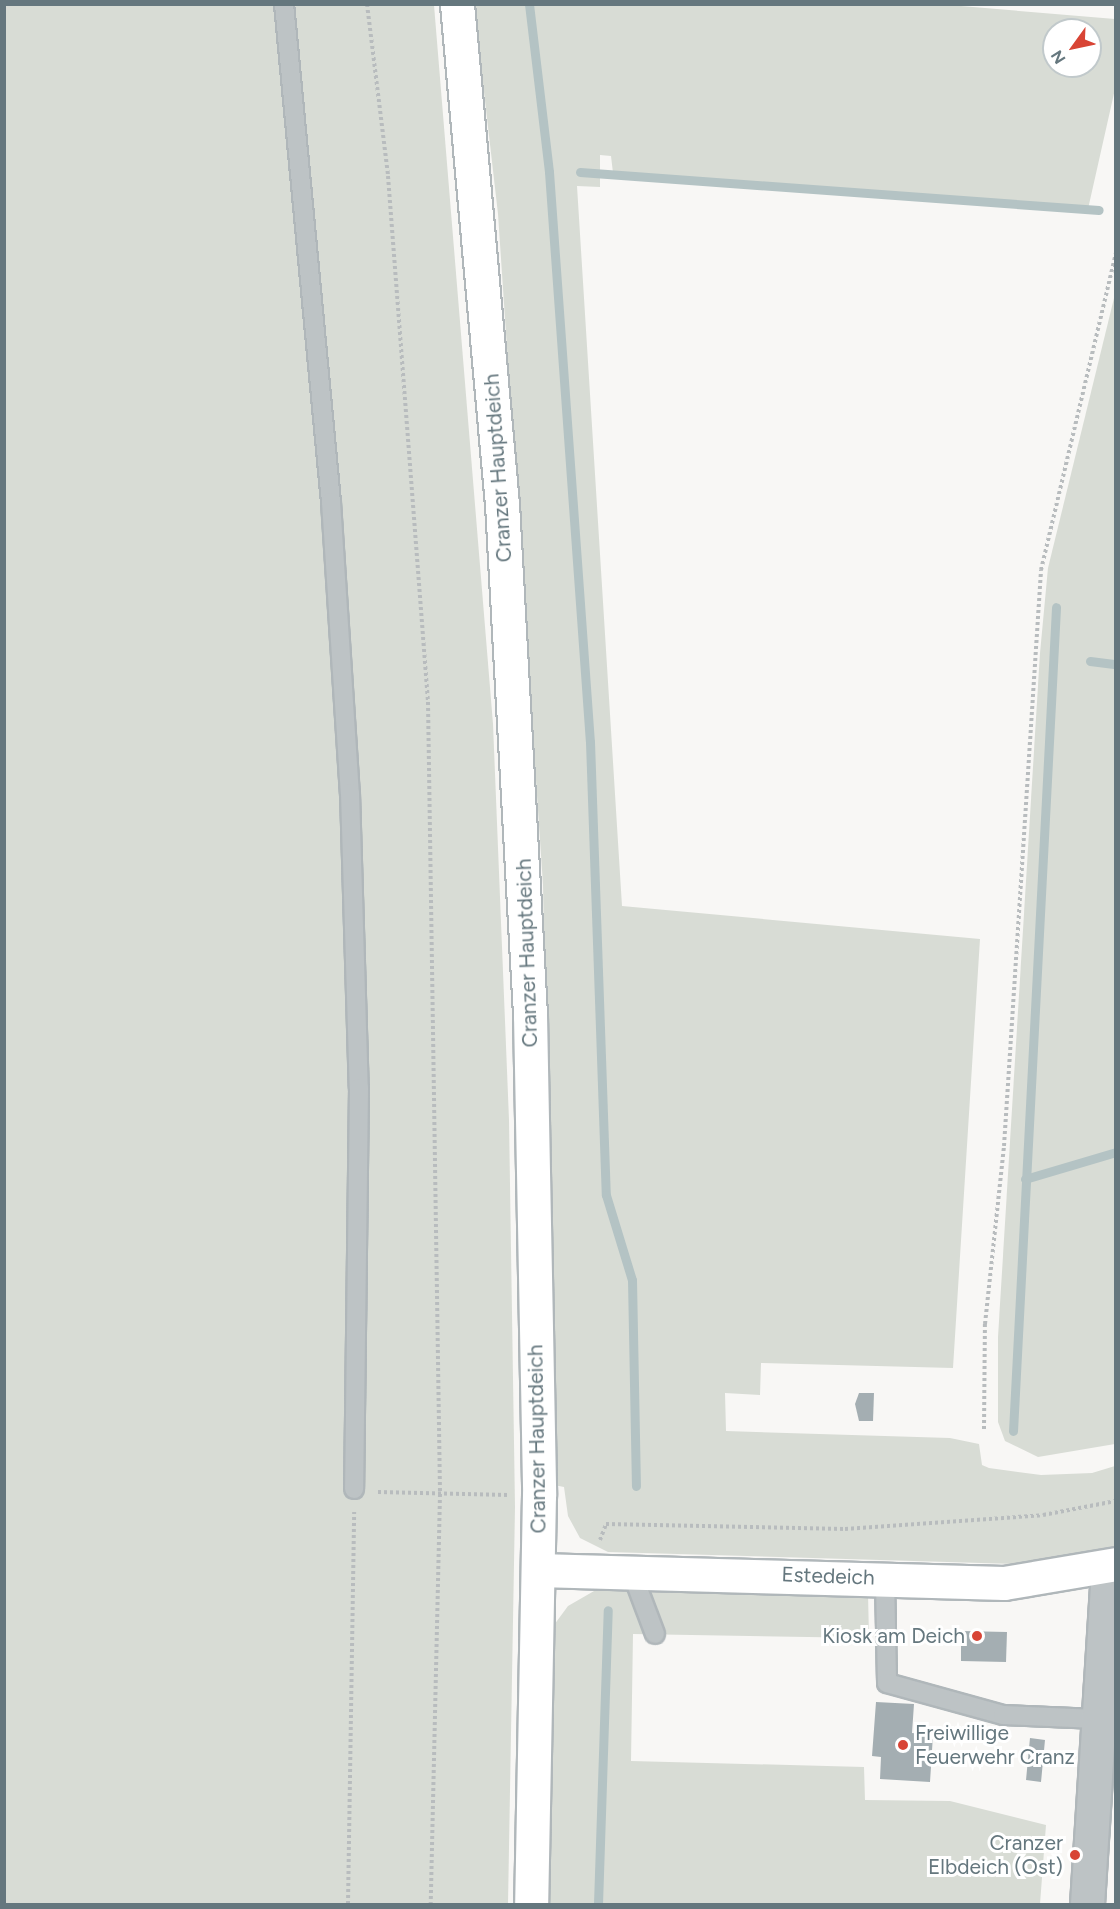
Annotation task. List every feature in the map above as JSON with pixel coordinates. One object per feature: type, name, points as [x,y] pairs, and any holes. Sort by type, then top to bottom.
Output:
[{"type":"main road","name":"Cranzer Hauptdeich","points":[[457,4],[481,244],[518,750],[530,1015],[538,1570],[531,1905]]},
{"type":"main road","name":"Estedeich","points":[[538,1570],[1004,1583],[1112,1566]]},
{"type":"street","points":[[1087,1905],[1097,1719],[1112,1566]]},
{"type":"lane","points":[[284,4],[331,502],[350,793],[359,1088],[354,1490]]},
{"type":"lane","points":[[632,1573],[655,1634]]},
{"type":"lane","points":[[885,1578],[887,1683],[1003,1715],[1097,1719]]},
{"type":"path","points":[[367,4],[389,188],[428,702],[440,1494],[431,1905]]},
{"type":"path","points":[[984,1429],[986,1314],[1004,1146],[1038,592],[1116,252]]},
{"type":"path","points":[[348,1905],[354,1490]]},
{"type":"path","points":[[390,1493],[513,1495]]},
{"type":"path","points":[[606,1524],[845,1529],[1043,1515],[1116,1501]]},
{"type":"shaded area","points":[[937,4],[1115,19],[1115,89],[1088,209],[613,173],[611,156],[600,155],[600,187],[577,186],[622,906],[980,939],[953,1368],[761,1363],[760,1395],[725,1393],[726,1431],[950,1438],[979,1444],[982,1465],[989,1468],[1041,1475],[1092,1473],[1115,1466],[1115,1546],[1015,1564],[608,1552],[580,1538],[568,1516],[564,1487],[554,1485],[543,885],[498,214],[474,5]]},
{"type":"shaded area","points":[[4,5],[434,5],[493,724],[509,1120],[515,1507],[508,1904],[5,1904]]},
{"type":"shaded area","points":[[1115,294],[1115,1444],[1038,1457],[1005,1441],[998,1422],[998,1337],[1040,653],[1048,568]]},
{"type":"shaded area","points":[[601,1587],[868,1593],[869,1638],[633,1634],[631,1761],[864,1767],[865,1800],[950,1801],[1046,1825],[1040,1904],[549,1904],[554,1625],[568,1606]]},
{"type":"building","points":[[859,1393],[874,1393],[873,1421],[859,1421],[855,1404]]},
{"type":"building","points":[[961,1631],[1007,1632],[1006,1662],[961,1661]]},
{"type":"building","name":"Freiwillige Feuerwehr Cranz","points":[[876,1702],[914,1704],[912,1733],[933,1735],[930,1782],[880,1779],[881,1757],[872,1756]]},
{"type":"building","points":[[1030,1738],[1045,1740],[1041,1782],[1026,1780]]},
{"type":"waterway","points":[[529,4],[549,172],[590,742],[606,1195],[632,1280],[636,1486]]},
{"type":"waterway","points":[[580,172],[1099,210]]},
{"type":"waterway","points":[[1013,1431],[1056,607]]},
{"type":"waterway","points":[[1090,661],[1116,664]]},
{"type":"waterway","points":[[1025,1179],[1116,1152]]},
{"type":"waterway","points":[[598,1904],[608,1610]]},
{"type":"place","name":"Kiosk am Deich","points":[[977,1636]]},
{"type":"place","name":"Freiwillige Feuerwehr Cranz","points":[[903,1745]]},
{"type":"place","name":"Cranzer Elbdeich (Ost)","points":[[1075,1855]]}]
